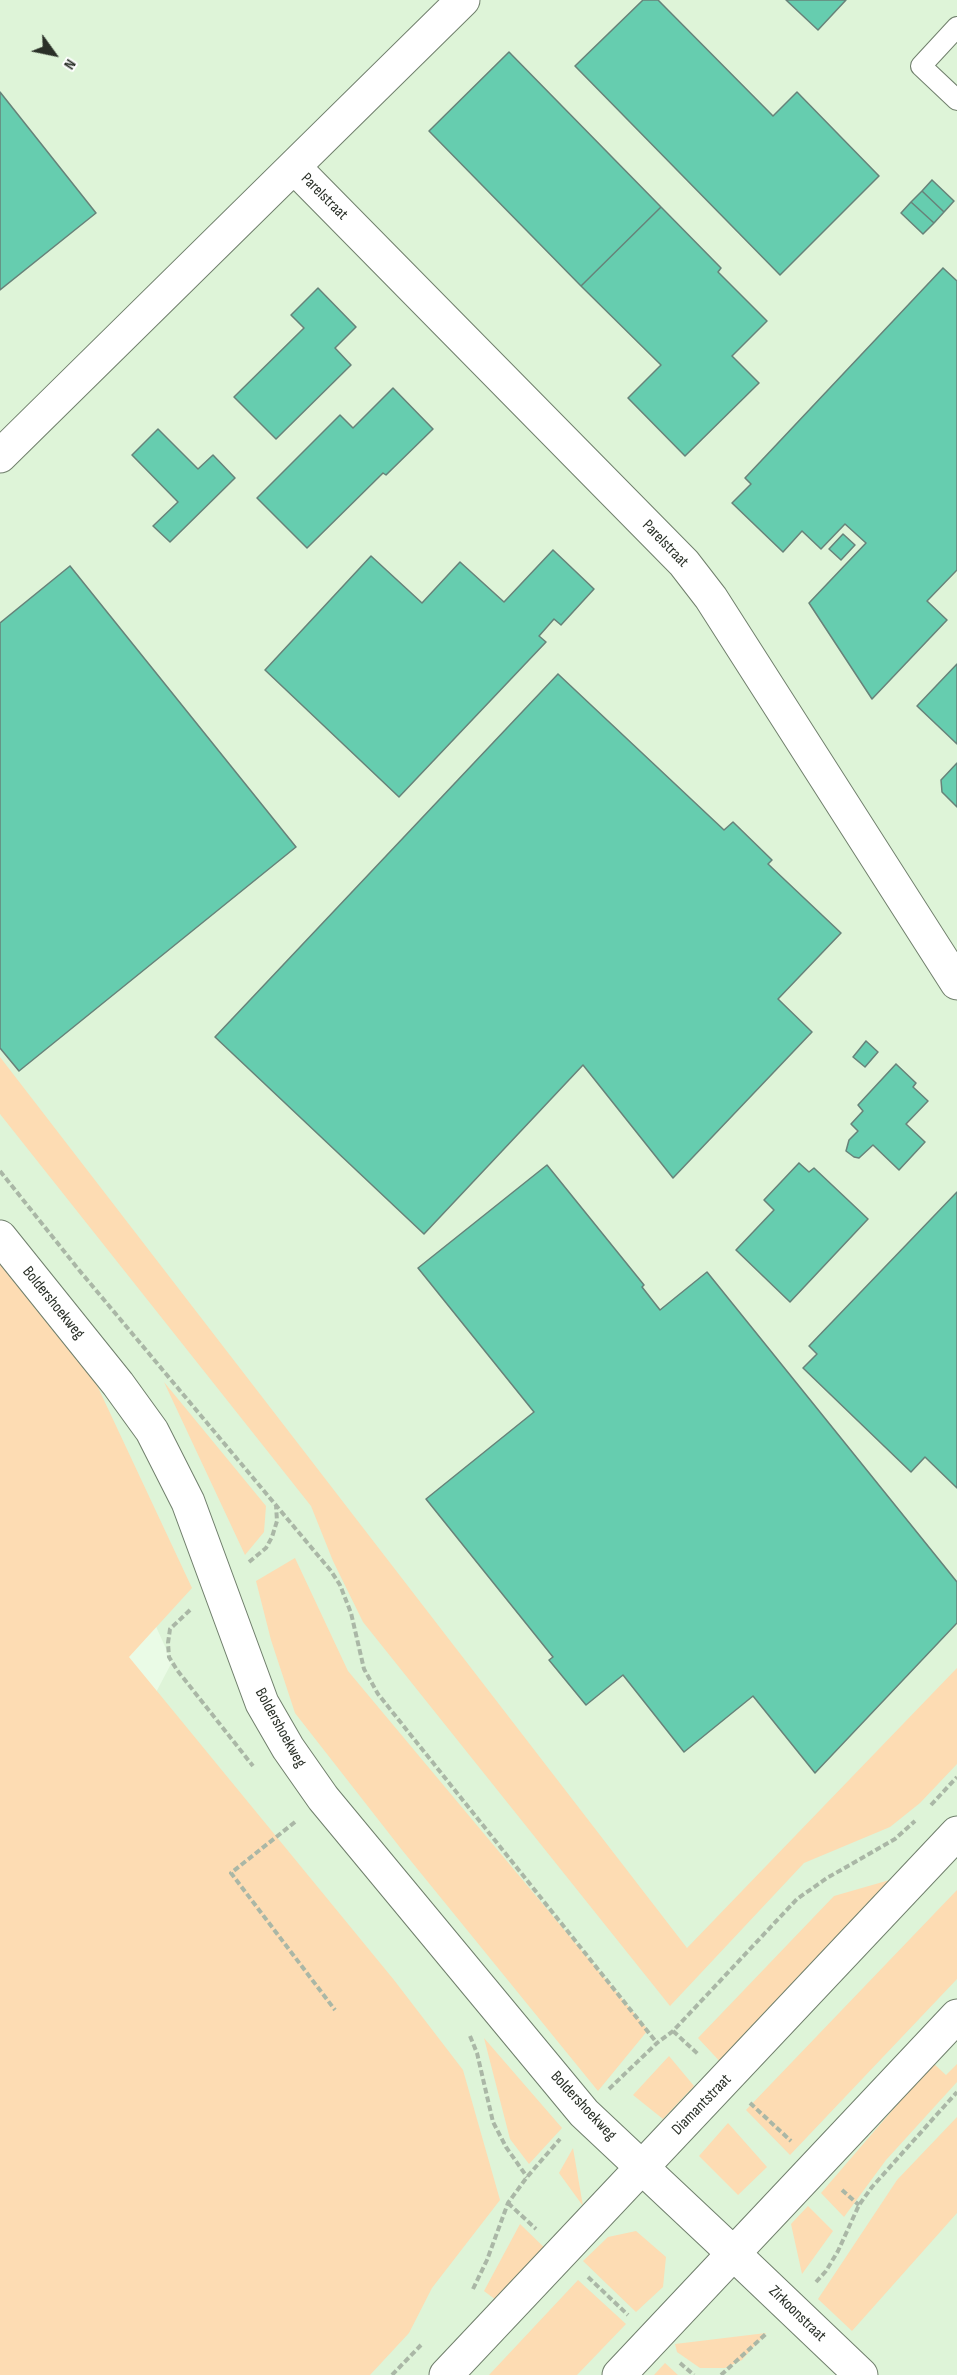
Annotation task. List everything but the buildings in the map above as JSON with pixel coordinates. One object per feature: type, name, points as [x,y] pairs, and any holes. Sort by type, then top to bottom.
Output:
[{"type":"street","name":"Parelstraat","points":[[0,456],[463,0]]},
{"type":"street","name":"Parelstraat","points":[[294,167],[684,562],[711,598],[957,983]]},
{"type":"street","name":"Boldershoekweg","points":[[0,1237],[118,1384],[152,1431],[188,1502],[262,1703],[288,1748],[323,1798],[584,2112],[733,2253]]},
{"type":"street","name":"Diamantstraat","points":[[446,2375],[957,1833]]},
{"type":"street","points":[[619,2375],[957,2016]]},
{"type":"street","name":"Zirkoonstraat","points":[[733,2253],[861,2375]]},
{"type":"lane","points":[[957,27],[921,66],[957,100]]},
{"type":"path","points":[[0,1171],[79,1270],[331,1571],[340,1585],[351,1613],[364,1669],[378,1694],[657,2043],[673,2031],[797,1899],[827,1878],[895,1839],[920,1816]]},
{"type":"path","points":[[927,1809],[957,1777]]},
{"type":"path","points":[[323,1798],[231,1873],[335,2010]]},
{"type":"path","points":[[673,2031],[859,2205],[906,2147],[957,2092]]},
{"type":"path","points":[[469,2294],[476,2286],[508,2203],[527,2176]]},
{"type":"path","points":[[508,2203],[694,2375]]},
{"type":"path","points":[[392,2375],[426,2339]]},
{"type":"shaded area","points":[[0,0],[957,0],[957,2375],[0,2375],[0,1988],[172,1662],[61,1416],[0,1341]]},
{"type":"shaded area","points":[[0,1057],[687,1948],[957,1668],[957,1764],[920,1803],[890,1827],[804,1863],[670,2006],[363,1622],[333,1561],[311,1506],[0,1114]]},
{"type":"shaded area","points":[[0,1259],[88,1366],[192,1588],[129,1657],[394,1980],[463,2070],[500,2200],[432,2288],[409,2333],[370,2375],[0,2375]]},
{"type":"shaded area","points":[[164,1382],[266,1506],[264,1532],[245,1555]]},
{"type":"shaded area","points":[[295,1558],[348,1671],[648,2030],[598,2091],[402,1850],[295,1713],[271,1640],[256,1581]]},
{"type":"shaded area","points":[[907,1875],[725,2067],[698,2038],[834,1896]]},
{"type":"shaded area","points":[[957,1890],[957,1979],[790,2155],[746,2110]]},
{"type":"shaded area","points":[[484,2038],[562,2128],[529,2164],[510,2139]]},
{"type":"shaded area","points":[[669,2056],[694,2086],[663,2119],[633,2095]]},
{"type":"shaded area","points":[[933,2063],[946,2075],[957,2064],[957,2082],[886,2160],[844,2217],[821,2193]]},
{"type":"shaded area","points":[[957,2117],[957,2213],[852,2331],[818,2299],[897,2180]]},
{"type":"shaded area","points":[[728,2123],[767,2167],[738,2195],[699,2156]]},
{"type":"shaded area","points":[[573,2148],[583,2206],[559,2173]]},
{"type":"shaded area","points":[[808,2206],[833,2231],[802,2274],[791,2224]]},
{"type":"shaded area","points":[[520,2224],[554,2257],[504,2306],[484,2291]]},
{"type":"shaded area","points":[[636,2231],[666,2257],[663,2287],[636,2312],[583,2261],[608,2237]]},
{"type":"shaded area","points":[[578,2280],[626,2324],[577,2375],[489,2375]]},
{"type":"shaded area","points":[[766,2333],[742,2360],[725,2368],[700,2368],[677,2352],[675,2344]]},
{"type":"shaded area","points":[[665,2363],[678,2375],[654,2375]]}]
